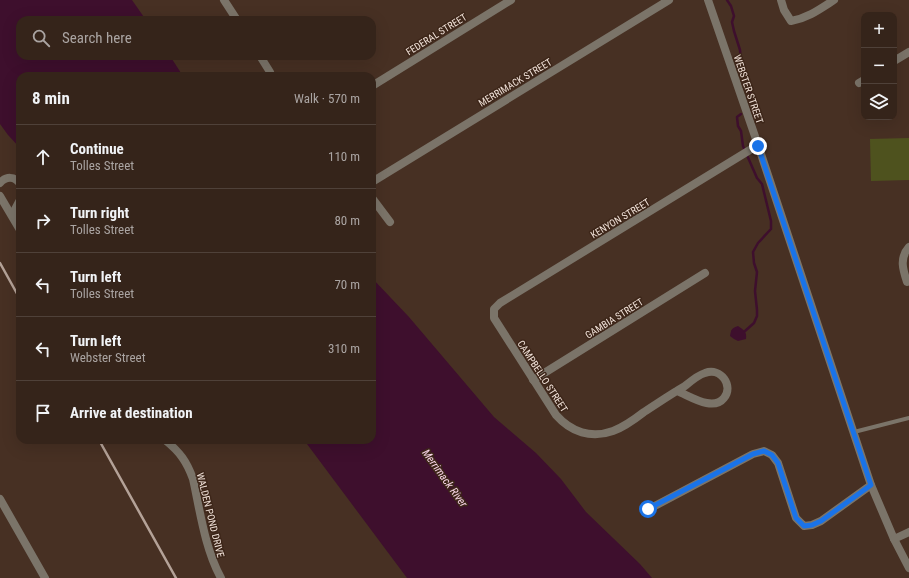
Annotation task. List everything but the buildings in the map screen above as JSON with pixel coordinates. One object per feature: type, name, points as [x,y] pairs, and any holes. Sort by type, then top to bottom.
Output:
[{"type":"street","points":[[224,0],[234,16]]},
{"type":"street","name":"FEDERAL STREET","points":[[376,84],[512,0]]},
{"type":"street","name":"MERRIMACK STREET","points":[[376,180],[669,0]]},
{"type":"street","name":"WEBSTER STREET","points":[[708,0],[871,485],[894,539],[909,568]]},
{"type":"street","points":[[781,0],[784,10],[791,21],[809,16],[834,0]]},
{"type":"street","points":[[897,59],[909,52]]},
{"type":"street","points":[[262,60],[270,72]]},
{"type":"street","name":"KENYON STREET","points":[[494,309],[500,303],[758,146]]},
{"type":"street","points":[[0,183],[4,179],[11,177],[16,180]]},
{"type":"street","points":[[0,196],[16,223]]},
{"type":"street","points":[[376,203],[390,222]]},
{"type":"street","points":[[12,216],[16,208]]},
{"type":"street","points":[[907,282],[902,263],[906,250],[909,247]]},
{"type":"street","name":"GAMBIA STREET","points":[[534,380],[705,273]]},
{"type":"street","name":"CAMPBELLO STREET","points":[[494,309],[494,318],[556,415],[563,423],[573,430],[592,434],[603,434],[613,431],[626,425],[700,375],[705,373],[716,372],[720,374],[727,383],[728,388],[724,398],[715,404],[704,403],[677,391]]},
{"type":"street","name":"WALDEN POND DRIVE","points":[[170,444],[179,452],[189,468],[209,548],[220,578]]},
{"type":"street","points":[[648,509],[753,454],[764,451],[772,455],[778,463],[796,518],[804,526],[812,525],[821,521],[871,485]]},
{"type":"street","points":[[0,499],[45,578]]},
{"type":"street","points":[[894,539],[909,532]]},
{"type":"lane","points":[[853,433],[909,418]]},
{"type":"green space","points":[[909,138],[909,180],[871,181],[870,139]]},
{"type":"water","points":[[0,0],[132,0],[143,16],[16,16],[16,60],[173,60],[180,72],[16,72],[16,144],[0,124]]},
{"type":"water","name":"Merrimack River","points":[[376,282],[409,317],[494,417],[536,453],[561,479],[586,512],[640,564],[652,578],[407,578],[307,444],[376,444]]},
{"type":"water","points":[[738,326],[745,331],[746,339],[738,341],[730,336],[732,329]]},
{"type":"waterway","points":[[727,0],[731,6],[734,16],[732,22],[740,50],[741,62],[756,108]]},
{"type":"waterway","points":[[741,114],[737,117],[743,146],[757,178],[762,184],[771,221],[771,229],[758,243],[753,252],[757,272],[755,291],[757,316],[754,323],[745,331]]},
{"type":"railway","points":[[0,263],[16,292]]},
{"type":"railway","points":[[101,444],[176,578]]},
{"type":"route","points":[[648,509],[753,454],[764,451],[772,455],[778,463],[796,518],[804,526],[812,525],[821,521],[871,485],[758,146]]}]
